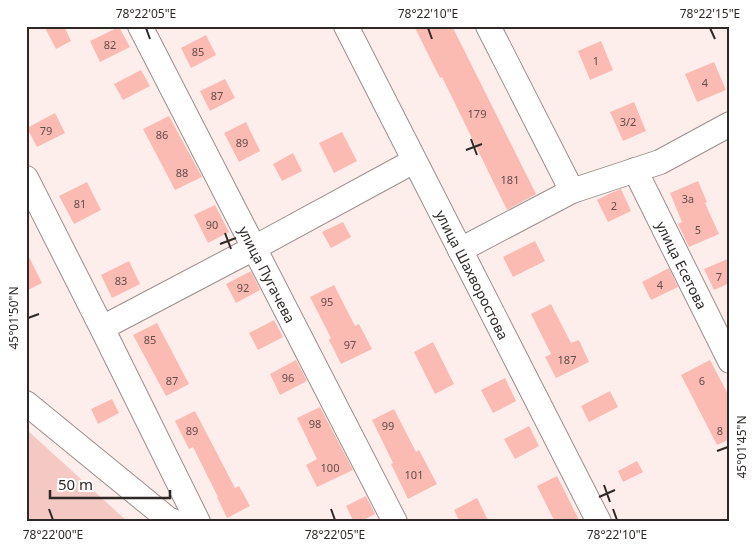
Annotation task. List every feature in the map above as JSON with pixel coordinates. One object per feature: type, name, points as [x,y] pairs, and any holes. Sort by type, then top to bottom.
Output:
[{"type":"street","name":"улица Пугачева","points":[[140,26],[395,522]]},
{"type":"street","name":"улица Шахворостова","points":[[346,26],[599,522]]},
{"type":"street","points":[[488,26],[572,191]]},
{"type":"street","points":[[460,250],[572,191],[660,162],[730,124]]},
{"type":"street","points":[[102,328],[414,161]]},
{"type":"street","name":"улица Есетова","points":[[634,170],[730,361]]},
{"type":"street","points":[[26,178],[198,522]]},
{"type":"street","points":[[26,403],[168,519],[175,522]]},
{"type":"shaded area","points":[[26,429],[128,522],[26,522]]},
{"type":"building","points":[[44,26],[64,26],[71,41],[56,49]]},
{"type":"building","points":[[414,26],[452,26],[536,194],[507,210],[442,77],[440,78]]},
{"type":"building","points":[[119,27],[130,47],[100,62],[90,41]]},
{"type":"building","points":[[206,35],[216,55],[191,68],[181,48]]},
{"type":"building","points":[[601,41],[613,70],[590,80],[578,51]]},
{"type":"building","points":[[714,62],[726,90],[697,102],[685,74]]},
{"type":"building","points":[[141,70],[150,86],[123,100],[114,84]]},
{"type":"building","points":[[225,79],[235,98],[210,111],[200,91]]},
{"type":"building","points":[[634,102],[646,131],[623,141],[610,112]]},
{"type":"building","points":[[55,113],[65,133],[37,147],[27,128]]},
{"type":"building","points":[[169,116],[202,177],[175,190],[143,129]]},
{"type":"building","points":[[246,122],[260,151],[239,162],[224,133]]},
{"type":"building","points":[[342,132],[357,161],[334,173],[319,143]]},
{"type":"building","points":[[293,153],[302,171],[282,181],[273,164]]},
{"type":"building","points":[[698,181],[707,202],[705,203],[719,234],[689,247],[678,224],[682,222],[670,193]]},
{"type":"building","points":[[87,182],[101,210],[74,224],[59,196]]},
{"type":"building","points":[[621,189],[631,211],[608,222],[597,200]]},
{"type":"building","points":[[215,205],[229,232],[208,243],[194,215]]},
{"type":"building","points":[[343,222],[351,237],[331,248],[322,232]]},
{"type":"building","points":[[535,241],[545,261],[513,277],[503,257]]},
{"type":"building","points":[[26,251],[42,283],[26,291]]},
{"type":"building","points":[[730,258],[730,283],[714,290],[704,269]]},
{"type":"building","points":[[129,261],[140,284],[112,298],[101,275]]},
{"type":"building","points":[[669,268],[678,287],[651,300],[642,282]]},
{"type":"building","points":[[251,271],[260,290],[236,303],[226,284]]},
{"type":"building","points":[[334,285],[355,326],[359,324],[372,349],[341,364],[329,340],[331,338],[310,297]]},
{"type":"building","points":[[551,304],[571,343],[579,340],[589,362],[556,378],[545,357],[551,354],[531,314]]},
{"type":"building","points":[[274,320],[283,337],[258,350],[249,333]]},
{"type":"building","points":[[157,323],[189,384],[166,396],[133,335]]},
{"type":"building","points":[[433,342],[454,384],[435,394],[414,352]]},
{"type":"building","points":[[296,360],[307,381],[280,395],[270,374]]},
{"type":"building","points":[[710,360],[730,398],[730,439],[717,445],[681,375]]},
{"type":"building","points":[[505,378],[516,401],[493,413],[481,390]]},
{"type":"building","points":[[610,391],[618,407],[589,422],[581,406]]},
{"type":"building","points":[[112,399],[119,413],[98,424],[91,409]]},
{"type":"building","points":[[320,407],[353,470],[317,487],[306,465],[317,459],[297,418]]},
{"type":"building","points":[[394,409],[416,452],[419,450],[437,484],[408,499],[372,420]]},
{"type":"building","points":[[195,411],[235,488],[239,486],[250,506],[227,518],[193,447],[189,449],[175,421]]},
{"type":"building","points":[[529,426],[539,446],[515,459],[504,439]]},
{"type":"building","points":[[637,461],[643,472],[623,482],[618,471]]},
{"type":"building","points":[[557,476],[580,522],[555,522],[537,486]]},
{"type":"building","points":[[366,496],[375,514],[360,522],[354,522],[346,506]]},
{"type":"building","points":[[477,498],[489,522],[460,522],[454,510]]}]
